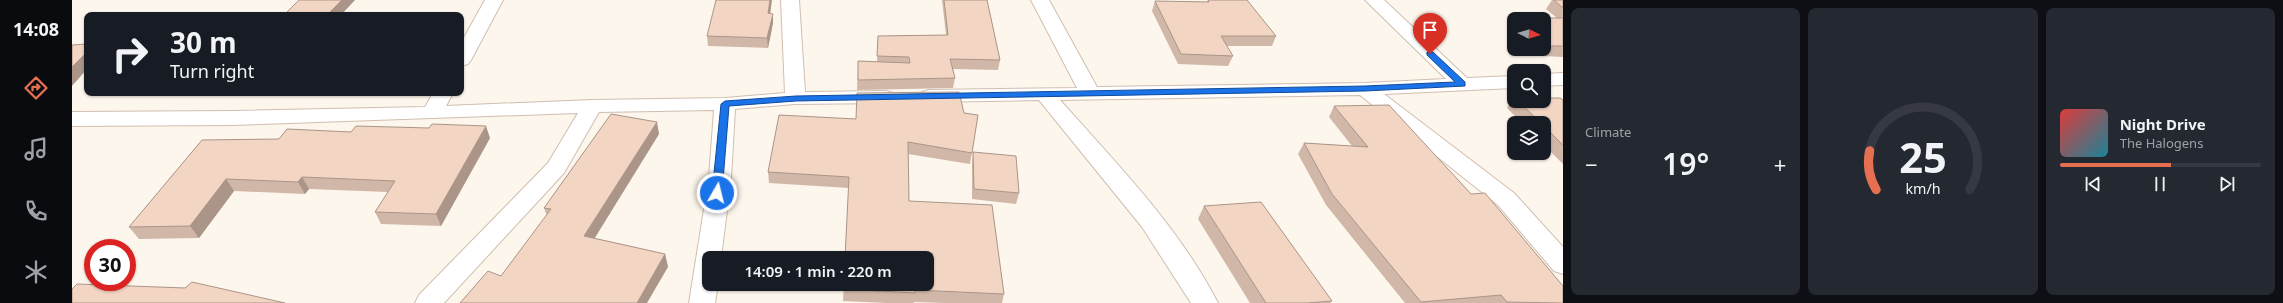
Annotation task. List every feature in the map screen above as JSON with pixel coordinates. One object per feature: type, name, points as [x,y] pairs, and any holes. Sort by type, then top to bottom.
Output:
[{"type":"street","points":[[464,55],[494,0]]},
{"type":"street","points":[[790,0],[796,98]]},
{"type":"street","points":[[1040,0],[1091,94]]},
{"type":"street","points":[[1374,0],[1462,84]]},
{"type":"street","points":[[1551,80],[1563,80]]},
{"type":"street","points":[[72,119],[233,118],[432,113],[592,106],[725,104],[796,98],[1365,89],[1507,82]]},
{"type":"street","points":[[1365,89],[1506,199],[1563,264]]},
{"type":"street","points":[[1045,95],[1158,227],[1189,272],[1206,303]]},
{"type":"street","points":[[432,113],[441,96]]},
{"type":"street","points":[[702,303],[720,178],[725,104]]},
{"type":"street","points":[[428,303],[556,168],[592,106]]},
{"type":"building","points":[[299,0],[342,0],[330,12],[287,12]]},
{"type":"building","points":[[716,0],[770,0],[768,13],[773,14],[767,38],[707,36]]},
{"type":"building","points":[[944,0],[987,0],[1000,60],[950,59],[955,78],[858,80],[858,61],[910,63],[909,57],[877,56],[878,36],[948,35]]},
{"type":"building","points":[[1208,0],[1247,0],[1276,36],[1221,36],[1233,56],[1181,54],[1155,1],[1209,2]]},
{"type":"building","points":[[1554,0],[1563,0],[1563,8]]},
{"type":"building","points":[[1551,18],[1563,18],[1563,46],[1551,46]]},
{"type":"building","points":[[84,44],[84,55],[72,67],[72,45]]},
{"type":"building","points":[[959,92],[964,113],[978,115],[972,153],[908,142],[909,201],[992,205],[1004,294],[934,291],[934,251],[845,251],[849,177],[768,172],[779,115],[856,119],[857,93]]},
{"type":"building","points":[[1551,98],[1560,98],[1563,100],[1563,145],[1551,133],[1551,116],[1534,116],[1525,108],[1551,108]]},
{"type":"building","points":[[1389,105],[1471,194],[1485,193],[1563,286],[1563,303],[1507,302],[1501,295],[1421,302],[1332,194],[1304,143],[1368,147],[1334,106]]},
{"type":"building","points":[[611,114],[657,122],[584,236],[665,254],[637,303],[460,303],[488,271],[501,276],[551,209],[544,208]]},
{"type":"building","points":[[432,124],[486,126],[436,214],[375,212],[395,181],[302,177],[298,182],[226,179],[190,226],[129,227],[202,140],[279,139],[287,129],[351,132],[356,126],[429,128]]},
{"type":"building","points":[[973,152],[1016,156],[1019,193],[974,189]]},
{"type":"building","points":[[1261,202],[1332,301],[1307,303],[1266,303],[1204,206]]},
{"type":"building","points":[[192,282],[285,303],[72,303],[72,289],[77,284],[84,284],[84,291],[136,291],[136,286],[185,288]]},
{"type":"building","points":[[880,291],[915,291],[915,293]]},
{"type":"route","points":[[717,193],[720,178],[725,104],[796,98],[1365,89],[1462,84],[1430,54]]}]
